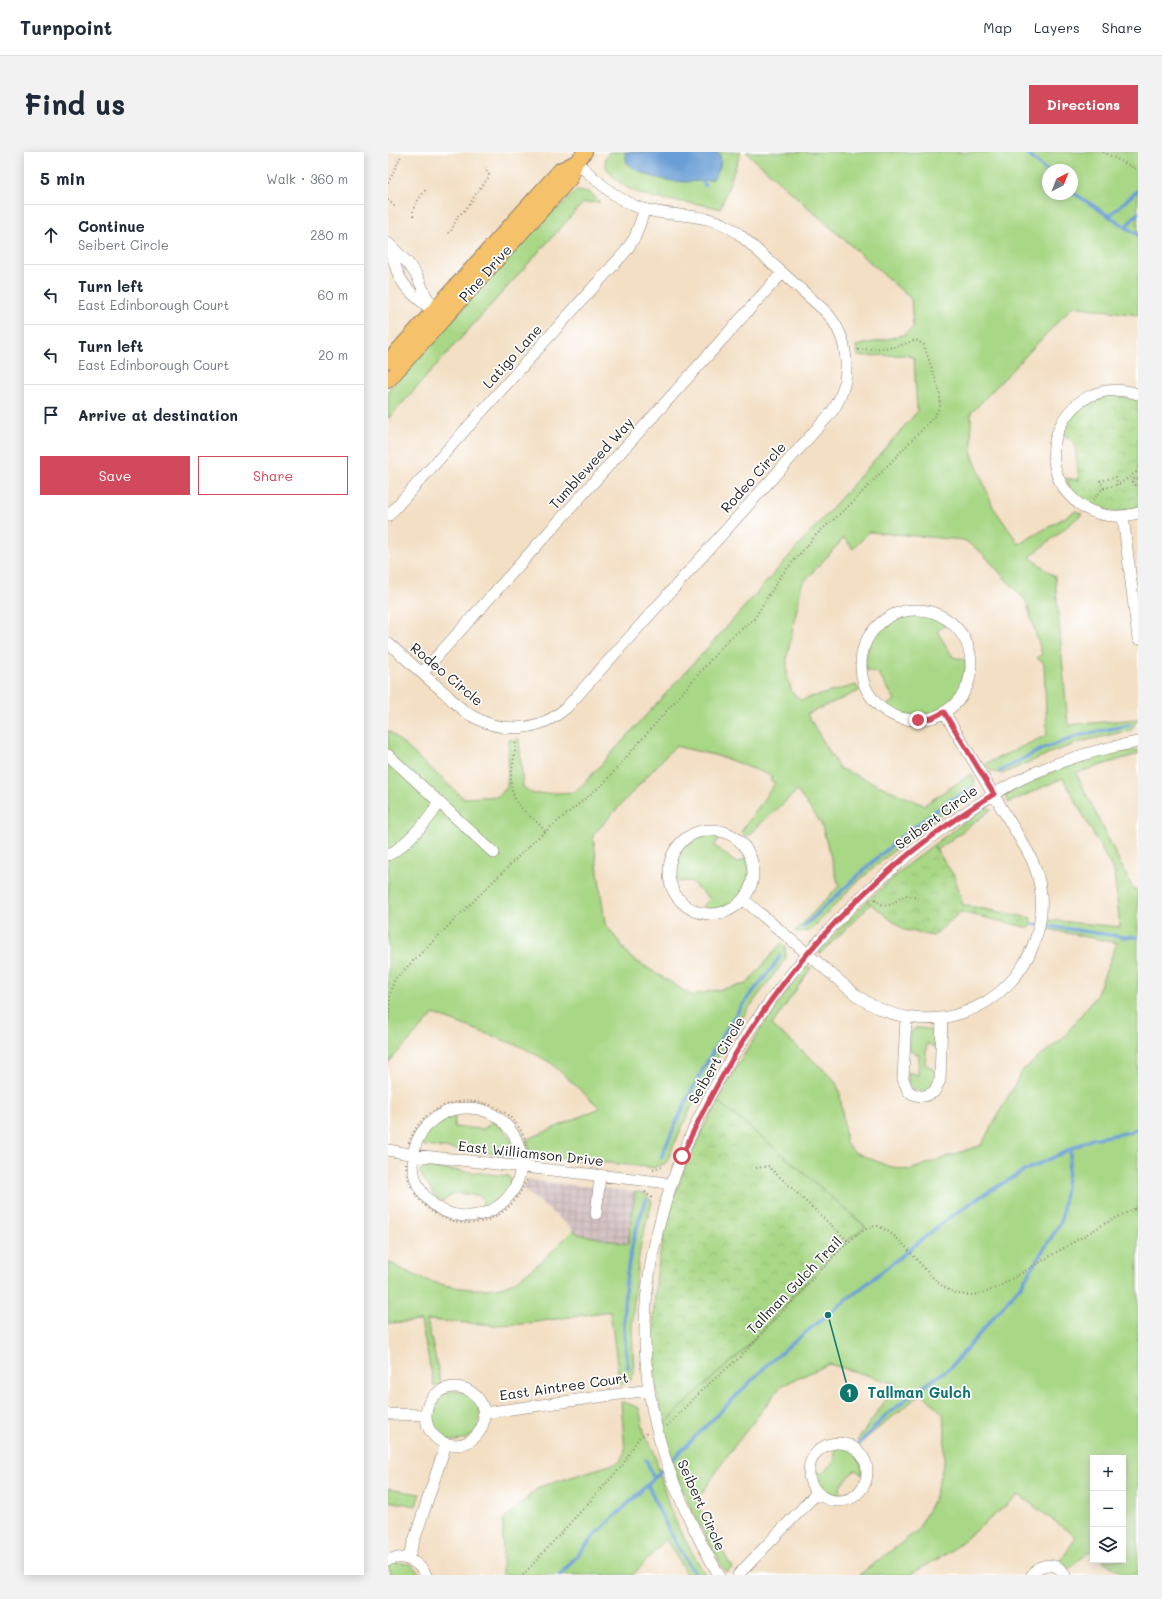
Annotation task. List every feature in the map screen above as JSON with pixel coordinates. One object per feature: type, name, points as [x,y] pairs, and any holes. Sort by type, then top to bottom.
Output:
[{"type":"main road","name":"Pine Drive","points":[[388,381],[438,312],[560,170],[580,157]]},
{"type":"main road","name":"Pine Drive","points":[[388,361],[438,312]]},
{"type":"street","name":"Rodeo Circle","points":[[388,643],[473,717],[491,725],[517,728],[536,725],[560,712],[598,672],[831,413],[840,399],[845,377],[846,353],[840,332],[829,316],[739,234],[725,224],[706,218],[645,209],[619,199],[580,157]]},
{"type":"street","name":"Latigo Lane","points":[[388,516],[626,252],[635,237],[645,209]]},
{"type":"street","points":[[388,243],[408,263],[417,276],[427,298],[438,312]]},
{"type":"street","points":[[388,250],[399,277],[411,293],[438,312]]},
{"type":"street","name":"Tumbleweed Way","points":[[422,673],[782,273]]},
{"type":"street","points":[[1138,394],[1116,390],[1093,394],[1074,406],[1060,424],[1054,446],[1054,461],[1057,475],[1069,495],[1087,509],[1108,516],[1124,516],[1138,513]]},
{"type":"street","points":[[1124,516],[1138,639]]},
{"type":"street","points":[[923,610],[942,616],[961,634],[969,651],[971,664],[970,676],[959,700],[944,712],[925,720],[904,719],[885,711],[871,697],[862,678],[861,658],[864,645],[871,633],[886,618],[904,611],[923,610]]},
{"type":"street","points":[[743,899],[863,1000],[884,1011],[906,1017],[942,1019],[961,1014],[977,1007],[1002,992],[1024,965],[1032,950],[1039,929],[1042,906],[1040,882],[1036,867],[944,712]]},
{"type":"street","name":"Seibert Circle","points":[[719,1575],[689,1519],[673,1483],[654,1422],[646,1360],[645,1326],[653,1251],[671,1185],[702,1113],[730,1061],[768,1003],[808,953],[843,914],[895,866],[949,824],[994,794],[1022,778],[1065,760],[1099,750],[1138,742]]},
{"type":"street","points":[[388,755],[494,853]]},
{"type":"street","points":[[388,855],[394,852],[411,837],[434,809],[437,800]]},
{"type":"street","points":[[714,830],[726,833],[742,843],[749,853],[753,871],[750,889],[743,899],[728,910],[710,914],[691,908],[681,901],[672,884],[670,872],[671,859],[681,843],[696,833],[714,830]]},
{"type":"street","points":[[906,1017],[903,1079],[908,1091],[920,1096],[925,1096],[934,1092],[940,1080],[942,1019]]},
{"type":"street","points":[[473,1109],[495,1116],[506,1125],[518,1145],[521,1167],[515,1187],[502,1204],[483,1214],[462,1216],[441,1209],[425,1195],[416,1176],[414,1155],[418,1140],[431,1122],[451,1111],[473,1109]]},
{"type":"street","name":"East Williamson Drive","points":[[388,1150],[414,1155],[671,1185]]},
{"type":"street","points":[[596,1214],[600,1176]]},
{"type":"street","name":"East Aintree Court","points":[[426,1415],[427,1407],[433,1396],[451,1388],[463,1389],[474,1395],[479,1401],[483,1413],[482,1425],[474,1438],[463,1444],[446,1444]]},
{"type":"street","name":"East Aintree Court","points":[[483,1413],[649,1390]]},
{"type":"street","points":[[388,1414],[426,1415],[428,1428],[432,1435],[439,1441],[446,1444],[408,1559]]},
{"type":"street","points":[[838,1443],[850,1445],[859,1452],[865,1462],[867,1475],[863,1487],[857,1494],[846,1500],[837,1501],[824,1498],[817,1493],[811,1483],[809,1472],[811,1460],[818,1451],[827,1445],[838,1443]]},
{"type":"street","points":[[738,1575],[817,1493]]},
{"type":"street","points":[[388,1560],[399,1558],[408,1559],[420,1566],[426,1575]]},
{"type":"street","points":[[1032,1575],[1038,1568],[1049,1565],[1061,1569],[1065,1575]]},
{"type":"path","points":[[1103,152],[1138,170]]},
{"type":"path","points":[[388,183],[401,156]]},
{"type":"path","points":[[448,233],[451,231],[458,216],[469,206],[475,195],[488,178],[489,175],[485,168]]},
{"type":"path","points":[[413,216],[412,211],[421,194],[427,188]]},
{"type":"path","points":[[388,200],[395,206]]},
{"type":"path","points":[[388,1021],[389,993],[396,978],[545,831],[603,784],[730,638],[757,616],[766,597],[780,577],[816,535],[852,503],[927,425],[938,411],[940,393],[924,345],[919,340],[895,347],[856,350]]},
{"type":"path","points":[[1087,509],[1104,488],[1117,485],[1138,471]]},
{"type":"path","points":[[1133,474],[1133,483],[1138,484]]},
{"type":"path","points":[[1104,488],[1100,481],[1116,477],[1117,485]]},
{"type":"path","points":[[516,738],[515,754],[510,780],[513,794],[520,806],[538,822],[545,831]]},
{"type":"path","points":[[872,896],[878,902],[885,905],[892,905],[906,895],[918,898]]},
{"type":"path","points":[[756,1168],[768,1166],[849,1242]]},
{"type":"path","name":"Tallman Gulch Trail","points":[[663,1428],[669,1425],[703,1389],[733,1364],[823,1267],[849,1242],[859,1234],[874,1226],[882,1228],[898,1240],[939,1284],[950,1290],[967,1294],[986,1292],[998,1287],[1104,1224],[1138,1207]]},
{"type":"path","points":[[1134,1209],[1138,1211]]},
{"type":"path","points":[[523,1575],[622,1466],[640,1437],[650,1433]]},
{"type":"shaded area","points":[[529,1180],[635,1192],[628,1244],[579,1234],[523,1189],[526,1182]]},
{"type":"green space","points":[[609,152],[741,152],[720,209],[694,203],[655,198],[631,189],[619,182],[608,170],[605,160]]},
{"type":"green space","points":[[746,152],[1138,152],[1138,315],[1073,306],[971,413],[972,454],[993,507],[1019,544],[1076,511],[1082,514],[1030,557],[1055,577],[1068,725],[1138,719],[1131,730],[1084,741],[1055,751],[1002,774],[991,771],[985,764],[1047,735],[1044,663],[1037,658],[1042,654],[1026,601],[981,552],[964,540],[869,532],[853,549],[844,538],[802,584],[787,657],[787,675],[792,693],[801,700],[856,685],[859,691],[807,714],[839,768],[924,805],[971,774],[975,780],[971,793],[913,834],[855,884],[810,931],[797,932],[795,931],[839,886],[821,823],[797,791],[746,837],[741,832],[775,783],[770,780],[772,776],[722,757],[675,746],[593,835],[605,923],[630,957],[691,995],[747,984],[781,943],[785,946],[786,958],[746,1012],[724,1046],[697,1095],[666,1163],[653,1168],[533,1155],[529,1152],[526,1140],[600,1108],[551,1063],[522,1047],[434,1014],[388,1063],[388,730],[463,798],[499,796],[507,787],[509,740],[519,739],[523,787],[533,794],[576,792],[723,631],[917,412],[914,358],[907,355],[858,356],[856,346],[904,335],[913,327],[911,299]]},
{"type":"green space","points":[[575,191],[589,192],[600,202],[583,203],[388,419],[388,391],[549,213],[559,208]]},
{"type":"green space","points":[[1109,395],[1138,399],[1138,508],[1123,512],[1097,509],[1071,490],[1065,478],[1079,480],[1075,445],[1073,441],[1061,433],[1080,408]]},
{"type":"green space","points":[[908,615],[928,616],[942,621],[946,625],[937,631],[953,657],[965,660],[966,670],[964,681],[956,697],[942,708],[925,715],[905,715],[888,708],[886,706],[895,700],[878,673],[866,670],[865,667],[868,648],[876,633],[890,622]]},
{"type":"green space","points":[[1138,750],[1138,754],[1076,773],[1133,889],[1138,891],[1138,1575],[1124,1575],[1106,1563],[1126,1563],[1126,1455],[1090,1455],[1090,1551],[1069,1569],[1061,1561],[1076,1537],[1019,1495],[948,1553],[909,1575],[859,1575],[917,1531],[934,1499],[944,1462],[945,1430],[943,1414],[922,1393],[860,1443],[857,1441],[897,1384],[829,1364],[781,1386],[729,1453],[696,1502],[732,1568],[727,1572],[721,1565],[682,1489],[669,1454],[665,1424],[702,1387],[741,1353],[838,1248],[866,1227],[782,1154],[717,1101],[759,1032],[806,966],[811,968],[772,1025],[830,1075],[836,1083],[840,1094],[846,1143],[854,1152],[888,1166],[909,1170],[981,1145],[1023,1070],[1063,1038],[1096,996],[1117,943],[1047,929],[1049,920],[1120,927],[1114,872],[1063,778],[1008,803],[1006,796],[1051,772],[1093,758]]},
{"type":"green space","points":[[986,807],[992,809],[936,851],[933,845]]},
{"type":"green space","points":[[710,833],[721,836],[714,845],[736,863],[747,858],[749,866],[748,881],[742,893],[731,902],[716,909],[708,909],[703,906],[710,899],[690,881],[676,882],[674,877],[675,862],[681,850],[691,841]]},
{"type":"green space","points":[[933,845],[955,877],[963,905],[1031,918],[1030,928],[960,912],[933,936],[904,930],[867,901],[907,865]]},
{"type":"green space","points":[[867,901],[871,904],[820,954],[819,950]]},
{"type":"green space","points":[[916,1028],[929,1030],[932,1032],[937,1048],[927,1043],[925,1064],[936,1071],[936,1075],[933,1083],[924,1092],[912,1089],[908,1083],[908,1072],[918,1075],[919,1055],[909,1050],[910,1035]]},
{"type":"green space","points":[[717,1101],[782,1154],[866,1227],[838,1248],[741,1353],[702,1387],[665,1424],[662,1422],[654,1361],[654,1301],[657,1272],[662,1242],[679,1183]]},
{"type":"green space","points":[[451,1117],[455,1117],[454,1127],[483,1129],[494,1121],[501,1127],[510,1139],[513,1152],[508,1155],[423,1145],[429,1132]]},
{"type":"green space","points":[[423,1167],[508,1176],[511,1180],[508,1189],[502,1196],[486,1207],[483,1207],[482,1196],[454,1193],[442,1202],[436,1198],[421,1175],[420,1171]]},
{"type":"green space","points":[[635,1192],[645,1193],[652,1202],[641,1243],[635,1284],[632,1329],[634,1373],[629,1382],[620,1385],[610,1311],[522,1324],[494,1325],[427,1320],[441,1383],[434,1387],[421,1321],[388,1323],[388,1262],[410,1273],[445,1285],[469,1289],[504,1286],[530,1271],[573,1230],[579,1234],[628,1244]]},
{"type":"green space","points":[[455,1391],[464,1393],[475,1402],[480,1416],[478,1425],[469,1436],[455,1441],[446,1439],[435,1430],[430,1416],[432,1407],[441,1396]]},
{"type":"green space","points":[[621,1402],[639,1408],[644,1432],[654,1452],[669,1507],[680,1531],[705,1575],[687,1575],[666,1539],[633,1575],[502,1575],[503,1520],[539,1487],[620,1462],[625,1451]]},
{"type":"green space","points":[[837,1447],[848,1449],[856,1455],[861,1465],[863,1475],[855,1470],[840,1486],[841,1495],[838,1497],[828,1494],[818,1488],[813,1479],[814,1468],[822,1474],[835,1460],[835,1449]]},
{"type":"green space","points":[[388,1489],[420,1494],[416,1506],[388,1501]]},
{"type":"green space","points":[[391,1562],[411,1564],[421,1575],[390,1575],[388,1564]]},
{"type":"water","points":[[625,152],[718,152],[721,162],[713,179],[679,182],[657,178],[636,169],[627,163]]},
{"type":"waterway","points":[[1025,152],[1042,167]]},
{"type":"waterway","points":[[699,178],[705,185]]},
{"type":"waterway","points":[[1109,216],[1138,190]]},
{"type":"waterway","points":[[1078,196],[1138,235]]},
{"type":"waterway","points":[[1126,226],[1138,213]]},
{"type":"waterway","points":[[1000,771],[1042,749],[1081,735],[1130,725]]},
{"type":"waterway","points":[[803,927],[878,857],[909,831],[949,801],[970,789]]},
{"type":"waterway","points":[[1033,924],[1045,926]]},
{"type":"waterway","points":[[1048,926],[1124,937],[1138,937]]},
{"type":"waterway","points":[[661,1158],[687,1100],[718,1043],[741,1007],[780,956]]},
{"type":"waterway","points":[[560,1575],[598,1532],[768,1364],[949,1218],[980,1197],[1024,1171],[1092,1139],[1130,1132],[1138,1128]]},
{"type":"waterway","points":[[858,1445],[885,1416],[951,1367],[1022,1284],[1061,1222],[1071,1149]]},
{"type":"waterway","points":[[628,1368],[624,1325],[626,1282],[634,1240],[646,1200]]},
{"type":"waterway","points":[[646,1460],[654,1478]]},
{"type":"waterway","points":[[648,1485],[669,1531],[696,1575]]},
{"type":"place","name":"Tallman Gulch","points":[[828,1315]]},
{"type":"route","points":[[682,1156],[702,1113],[736,1052],[768,1003],[813,947],[843,914],[895,866],[949,824],[994,794],[944,712],[932,718],[918,720]]}]
